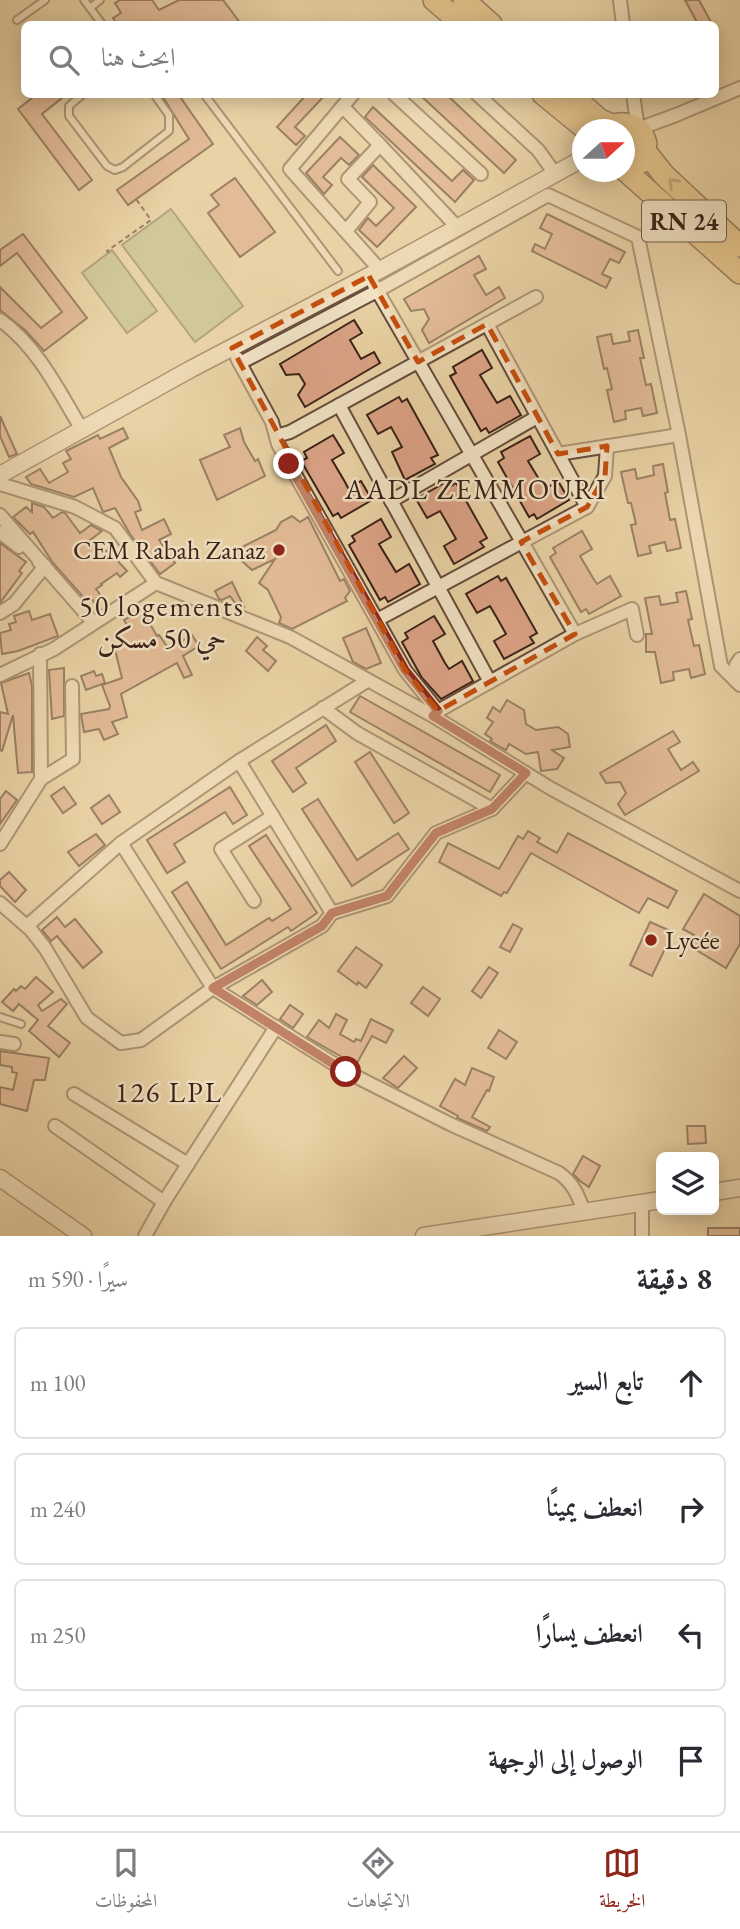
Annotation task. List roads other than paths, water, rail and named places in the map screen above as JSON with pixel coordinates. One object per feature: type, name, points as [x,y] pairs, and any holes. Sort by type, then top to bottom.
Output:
[{"type":"highway","points":[[435,0],[459,21]]},
{"type":"highway","points":[[464,0],[488,21]]},
{"type":"highway","points":[[548,98],[574,119]]},
{"type":"highway","points":[[575,98],[599,119]]},
{"type":"highway","points":[[635,133],[643,141],[639,164],[635,166]]},
{"type":"highway","name":"RN 24","points":[[643,141],[664,175],[740,246]]},
{"type":"highway","name":"RN 24","points":[[635,180],[740,273]]},
{"type":"street","points":[[620,0],[624,21]]},
{"type":"street","points":[[719,97],[740,88]]},
{"type":"street","points":[[350,98],[290,169],[345,231],[374,273],[377,290],[575,634]]},
{"type":"street","points":[[398,98],[481,174]]},
{"type":"street","points":[[481,98],[538,150],[556,175]]},
{"type":"street","points":[[634,98],[643,141],[676,115],[716,98]]},
{"type":"street","points":[[344,107],[458,228]]},
{"type":"street","points":[[345,231],[370,202],[348,178],[380,145]]},
{"type":"street","points":[[0,475],[572,166]]},
{"type":"street","points":[[240,363],[548,195],[638,237],[679,435],[721,666],[740,684]]},
{"type":"street","points":[[276,436],[290,432],[536,297]]},
{"type":"street","points":[[0,320],[24,341],[42,364],[82,430]]},
{"type":"street","points":[[486,324],[587,506]]},
{"type":"street","points":[[232,348],[272,422],[284,454],[405,670],[435,714]]},
{"type":"street","points":[[339,405],[491,681]]},
{"type":"street","points":[[391,501],[537,417]]},
{"type":"street","points":[[558,454],[679,435]]},
{"type":"street","points":[[377,620],[587,506],[604,476],[607,446]]},
{"type":"street","points":[[0,484],[75,507],[115,528],[156,583],[290,637],[367,681],[435,714],[526,773],[740,891]]},
{"type":"street","points":[[0,514],[93,622]]},
{"type":"street","points":[[0,532],[45,566]]},
{"type":"street","points":[[0,613],[14,604],[45,566]]},
{"type":"street","points":[[0,675],[54,649],[156,583]]},
{"type":"street","points":[[435,714],[575,634],[632,609],[637,635]]},
{"type":"street","points":[[40,654],[41,779]]},
{"type":"street","points":[[721,666],[738,662],[740,684]]},
{"type":"street","points":[[27,926],[121,843],[239,761],[367,681]]},
{"type":"street","points":[[0,844],[41,779],[74,759],[72,686]]},
{"type":"street","points":[[323,708],[357,733],[492,809]]},
{"type":"street","points":[[239,761],[332,913]]},
{"type":"street","points":[[0,903],[27,926],[46,948],[87,1018],[121,1043],[141,1040],[213,988],[322,926],[332,913],[387,896],[436,833],[492,809],[526,773]]},
{"type":"street","points":[[254,901],[221,849],[273,816]]},
{"type":"street","points":[[121,843],[213,988],[346,1072],[450,1124],[559,1173],[569,1180],[584,1212]]},
{"type":"street","points":[[145,1236],[276,1027]]},
{"type":"street","points":[[0,1042],[14,1044]]},
{"type":"street","points":[[75,1094],[188,1164]]},
{"type":"street","points":[[55,1126],[164,1202]]},
{"type":"street","points":[[0,1178],[83,1236]]},
{"type":"street","points":[[719,1191],[740,1188]]},
{"type":"street","points":[[424,1236],[656,1201]]},
{"type":"street","points":[[642,1203],[642,1236]]},
{"type":"lane","points":[[16,20],[45,0]]},
{"type":"lane","points":[[84,0],[100,21]]},
{"type":"lane","points":[[90,8],[100,0]]},
{"type":"lane","points":[[78,98],[69,106],[69,116],[107,166],[115,170],[169,131],[169,115],[157,98]]},
{"type":"lane","points":[[207,98],[338,271]]},
{"type":"lane","points":[[0,1017],[21,1024]]},
{"type":"place","name":"CEM Rabah Zanaz","points":[[279,550]]},
{"type":"place","name":"Lycée","points":[[651,940]]},
{"type":"district","name":"AADL ZEMMOURI","points":[[476,489]]},
{"type":"district","name":"50 logements حي 50 مسكن","points":[[162,622]]},
{"type":"district","name":"126 LPL","points":[[169,1092]]}]
